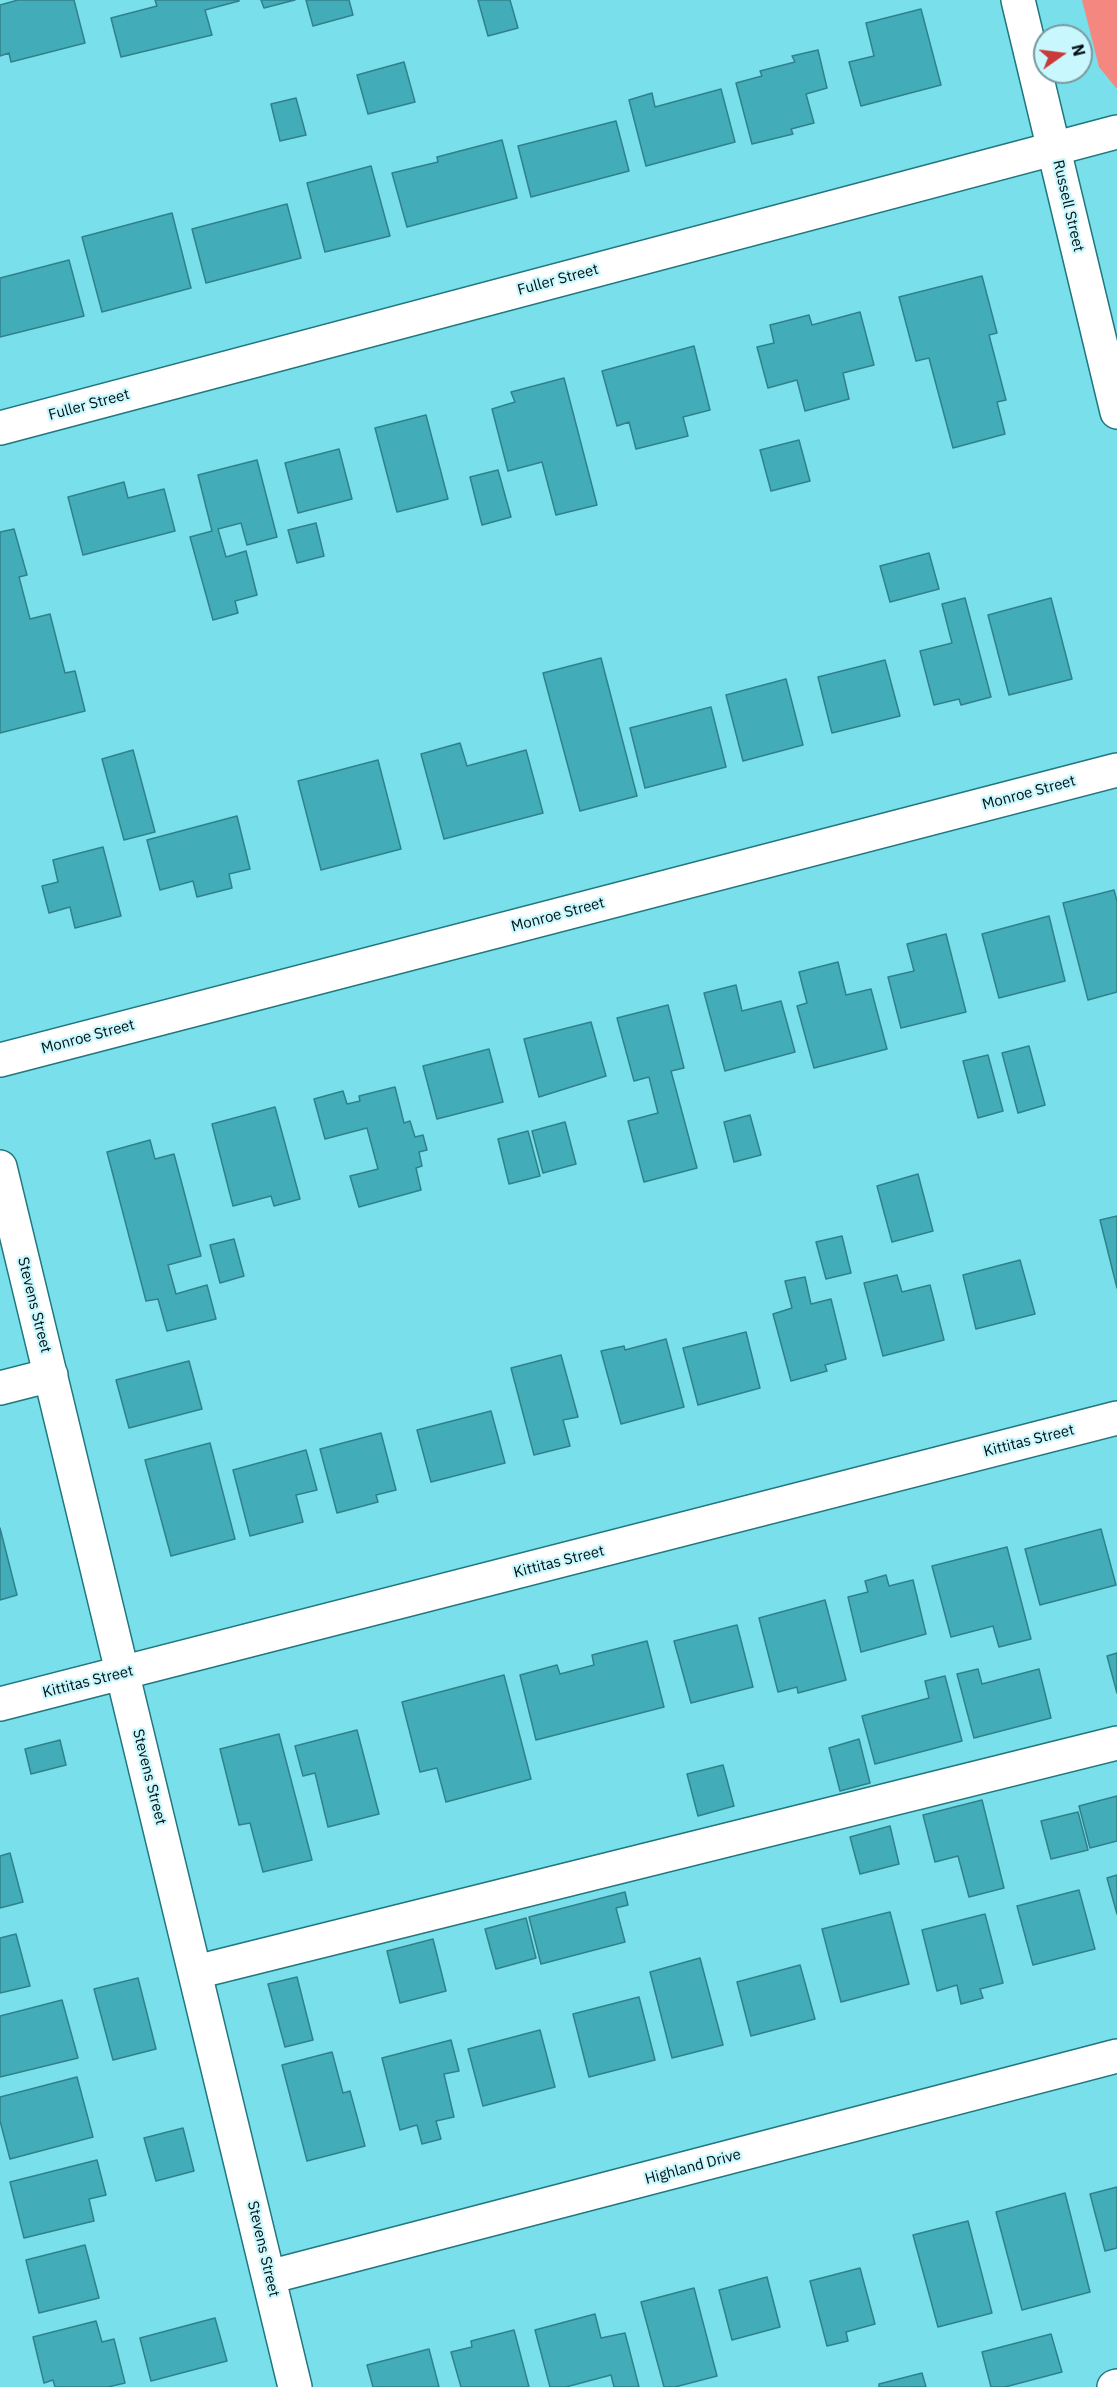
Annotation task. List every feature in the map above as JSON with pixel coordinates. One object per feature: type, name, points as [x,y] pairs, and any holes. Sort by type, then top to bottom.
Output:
[{"type":"street","name":"Russell Street","points":[[1018,0],[1117,412]]},
{"type":"street","name":"Fuller Street","points":[[0,428],[1117,132]]},
{"type":"street","name":"Monroe Street","points":[[0,1060],[1117,770]]},
{"type":"street","name":"Stevens Street","points":[[0,1167],[295,2387]]},
{"type":"street","points":[[0,1388],[51,1375]]},
{"type":"street","name":"Kittitas Street","points":[[0,1704],[1117,1418]]},
{"type":"street","points":[[196,1972],[1117,1743]]},
{"type":"street","name":"Highland Drive","points":[[269,2277],[1117,2056]]},
{"type":"shaded area","points":[[1082,0],[1117,0],[1117,89],[1099,67],[1093,43],[1093,24],[1088,24]]},
{"type":"building","points":[[18,0],[74,0],[85,43],[11,62],[9,53],[0,56],[0,5]]},
{"type":"building","points":[[155,0],[239,1],[205,10],[212,35],[121,57],[111,18],[157,6]]},
{"type":"building","points":[[261,0],[295,0],[264,8]]},
{"type":"building","points":[[306,0],[349,0],[353,15],[313,26]]},
{"type":"building","points":[[478,0],[510,0],[518,28],[488,36]]},
{"type":"building","points":[[921,9],[941,85],[861,106],[849,62],[874,56],[866,23]]},
{"type":"building","points":[[818,50],[827,88],[806,94],[814,123],[791,129],[793,134],[752,144],[736,83],[762,76],[760,71],[795,62],[792,56]]},
{"type":"building","points":[[404,62],[415,102],[368,114],[357,75]]},
{"type":"building","points":[[721,89],[735,142],[646,166],[629,100],[652,93],[655,107]]},
{"type":"building","points":[[296,98],[306,135],[280,141],[271,104]]},
{"type":"building","points":[[616,121],[629,171],[531,197],[518,146]]},
{"type":"building","points":[[502,140],[517,198],[407,227],[392,173],[438,162],[437,157]]},
{"type":"building","points":[[371,166],[390,236],[325,252],[307,183]]},
{"type":"building","points":[[287,204],[301,258],[206,283],[192,229]]},
{"type":"building","points":[[172,213],[191,288],[102,312],[82,237]]},
{"type":"building","points":[[69,260],[84,316],[0,337],[0,278]]},
{"type":"building","points":[[982,276],[997,333],[989,335],[1006,400],[997,402],[1005,434],[953,448],[929,358],[916,361],[899,297]]},
{"type":"building","points":[[860,312],[874,365],[843,373],[849,399],[805,411],[797,380],[768,388],[757,347],[774,343],[770,325],[809,315],[812,325]]},
{"type":"building","points":[[694,346],[710,410],[683,417],[688,436],[636,449],[629,422],[617,426],[602,371]]},
{"type":"building","points":[[564,378],[597,505],[556,515],[542,462],[508,471],[492,409],[515,402],[511,392]]},
{"type":"building","points":[[426,415],[448,499],[397,512],[375,428]]},
{"type":"building","points":[[799,440],[810,481],[771,491],[760,450]]},
{"type":"building","points":[[339,449],[352,499],[298,513],[285,463]]},
{"type":"building","points":[[257,460],[277,537],[247,545],[241,523],[218,529],[226,557],[246,551],[257,595],[235,601],[238,613],[213,620],[190,537],[212,531],[198,475]]},
{"type":"building","points":[[498,470],[511,517],[482,525],[470,477]]},
{"type":"building","points":[[124,482],[128,498],[164,489],[175,531],[83,555],[68,497]]},
{"type":"building","points":[[316,523],[324,556],[297,563],[288,530]]},
{"type":"building","points":[[14,529],[27,575],[19,577],[30,619],[50,614],[65,673],[75,671],[85,711],[0,733],[0,532]]},
{"type":"building","points":[[929,553],[939,589],[890,602],[880,566]]},
{"type":"building","points":[[965,598],[991,697],[961,705],[959,699],[934,705],[920,651],[952,643],[942,604]]},
{"type":"building","points":[[1051,598],[1072,679],[1009,695],[988,615]]},
{"type":"building","points":[[601,658],[637,796],[580,811],[543,673]]},
{"type":"building","points":[[885,660],[900,716],[832,733],[818,677]]},
{"type":"building","points":[[786,679],[803,745],[743,761],[726,695]]},
{"type":"building","points":[[711,707],[726,767],[645,788],[630,728]]},
{"type":"building","points":[[460,743],[467,766],[526,750],[543,813],[444,839],[421,754]]},
{"type":"building","points":[[133,750],[155,832],[124,840],[102,759]]},
{"type":"building","points":[[378,760],[401,849],[321,870],[298,781]]},
{"type":"building","points":[[237,816],[250,869],[229,874],[232,888],[197,897],[193,881],[160,890],[147,840]]},
{"type":"building","points":[[103,847],[121,916],[75,928],[70,907],[49,913],[42,886],[58,882],[53,860]]},
{"type":"building","points":[[1114,890],[1117,901],[1117,992],[1088,1000],[1063,903]]},
{"type":"building","points":[[1049,916],[1065,981],[999,998],[982,934]]},
{"type":"building","points":[[946,934],[966,1012],[901,1028],[888,977],[914,971],[907,944]]},
{"type":"building","points":[[838,962],[846,995],[871,989],[887,1049],[814,1068],[797,1006],[807,1003],[799,972]]},
{"type":"building","points":[[736,985],[742,1011],[781,1001],[795,1052],[725,1071],[704,993]]},
{"type":"building","points":[[668,1005],[684,1068],[671,1071],[697,1168],[644,1182],[628,1121],[658,1113],[649,1077],[634,1081],[617,1018]]},
{"type":"building","points":[[591,1022],[606,1076],[539,1097],[524,1039]]},
{"type":"building","points":[[1029,1046],[1045,1105],[1018,1113],[1002,1053]]},
{"type":"building","points":[[489,1049],[503,1102],[437,1119],[423,1066]]},
{"type":"building","points":[[988,1055],[1003,1111],[978,1118],[963,1061]]},
{"type":"building","points":[[395,1087],[404,1123],[410,1121],[415,1137],[423,1135],[427,1150],[419,1152],[422,1166],[416,1168],[421,1190],[359,1207],[350,1176],[378,1169],[367,1128],[325,1139],[314,1099],[343,1091],[347,1104],[360,1101],[359,1096]]},
{"type":"building","points":[[275,1107],[300,1199],[274,1206],[271,1196],[233,1206],[212,1124]]},
{"type":"building","points":[[750,1115],[761,1155],[734,1162],[724,1122]]},
{"type":"building","points":[[565,1122],[576,1164],[543,1173],[532,1131]]},
{"type":"building","points":[[528,1131],[540,1176],[509,1184],[498,1139]]},
{"type":"building","points":[[150,1140],[155,1159],[174,1154],[201,1256],[168,1265],[176,1294],[207,1285],[216,1319],[167,1331],[158,1299],[146,1301],[107,1152]]},
{"type":"building","points":[[918,1174],[933,1231],[892,1242],[877,1186]]},
{"type":"building","points":[[1117,1216],[1117,1288],[1100,1220]]},
{"type":"building","points":[[842,1236],[851,1273],[826,1279],[816,1242]]},
{"type":"building","points":[[234,1239],[244,1276],[220,1283],[210,1245]]},
{"type":"building","points":[[1020,1260],[1035,1314],[976,1329],[963,1275]]},
{"type":"building","points":[[897,1275],[902,1292],[930,1285],[944,1340],[883,1356],[864,1283]]},
{"type":"building","points":[[805,1277],[811,1304],[831,1299],[846,1359],[825,1365],[827,1371],[791,1381],[773,1314],[792,1308],[785,1281]]},
{"type":"building","points":[[746,1332],[760,1388],[698,1405],[683,1348]]},
{"type":"building","points":[[666,1339],[684,1407],[621,1424],[601,1351],[624,1346],[625,1350]]},
{"type":"building","points":[[561,1355],[578,1417],[563,1420],[570,1446],[534,1455],[511,1368]]},
{"type":"building","points":[[189,1361],[202,1409],[129,1428],[116,1380]]},
{"type":"building","points":[[491,1411],[505,1463],[431,1482],[417,1430]]},
{"type":"building","points":[[381,1433],[396,1490],[376,1495],[378,1502],[337,1513],[320,1449]]},
{"type":"building","points":[[210,1443],[235,1539],[171,1556],[145,1460]]},
{"type":"building","points":[[306,1450],[317,1490],[296,1495],[303,1522],[250,1536],[233,1470]]},
{"type":"building","points":[[0,1528],[17,1595],[0,1600]]},
{"type":"building","points":[[1101,1529],[1116,1585],[1040,1605],[1025,1549]]},
{"type":"building","points":[[1007,1547],[1031,1639],[999,1647],[993,1626],[951,1637],[932,1566]]},
{"type":"building","points":[[886,1575],[889,1586],[913,1580],[926,1634],[861,1652],[848,1597],[868,1592],[865,1581]]},
{"type":"building","points":[[825,1600],[846,1680],[798,1693],[797,1687],[778,1692],[759,1618]]},
{"type":"building","points":[[737,1625],[753,1687],[691,1703],[674,1641]]},
{"type":"building","points":[[647,1641],[664,1707],[536,1740],[520,1675],[557,1665],[560,1674],[594,1665],[592,1655]]},
{"type":"building","points":[[1117,1653],[1117,1693],[1107,1656]]},
{"type":"building","points":[[978,1669],[982,1684],[1039,1669],[1051,1718],[974,1738],[957,1674]]},
{"type":"building","points":[[504,1675],[531,1779],[446,1802],[437,1768],[420,1772],[402,1702]]},
{"type":"building","points":[[945,1676],[962,1741],[875,1764],[862,1716],[929,1698],[925,1681]]},
{"type":"building","points":[[357,1730],[379,1814],[328,1827],[315,1773],[303,1776],[295,1746]]},
{"type":"building","points":[[279,1734],[312,1860],[263,1872],[250,1823],[239,1825],[220,1749]]},
{"type":"building","points":[[859,1739],[870,1783],[840,1791],[829,1748]]},
{"type":"building","points":[[60,1740],[66,1765],[31,1774],[25,1749]]},
{"type":"building","points":[[723,1765],[734,1806],[698,1816],[687,1774]]},
{"type":"building","points":[[1117,1796],[1117,1841],[1090,1848],[1079,1806]]},
{"type":"building","points":[[982,1800],[1004,1888],[969,1897],[958,1856],[935,1862],[923,1815]]},
{"type":"building","points":[[1078,1812],[1088,1850],[1051,1859],[1041,1821]]},
{"type":"building","points":[[890,1826],[899,1864],[860,1874],[850,1837]]},
{"type":"building","points":[[10,1853],[23,1902],[0,1908],[0,1856]]},
{"type":"building","points":[[1117,1875],[1117,1914],[1107,1878]]},
{"type":"building","points":[[1079,1890],[1095,1949],[1033,1965],[1017,1906]]},
{"type":"building","points":[[625,1892],[628,1905],[616,1908],[625,1942],[541,1964],[529,1917]]},
{"type":"building","points":[[890,1912],[909,1984],[841,2002],[822,1929]]},
{"type":"building","points":[[985,1914],[1003,1983],[980,1989],[983,1998],[961,2004],[957,1985],[937,1991],[922,1930]]},
{"type":"building","points":[[526,1918],[536,1958],[496,1969],[485,1929]]},
{"type":"building","points":[[16,1934],[30,1986],[0,1993],[0,1938]]},
{"type":"building","points":[[433,1939],[446,1991],[400,2003],[387,1951]]},
{"type":"building","points":[[700,1958],[723,2045],[672,2058],[650,1972]]},
{"type":"building","points":[[800,1965],[815,2019],[751,2036],[737,1982]]},
{"type":"building","points":[[297,1977],[313,2040],[285,2047],[268,1984]]},
{"type":"building","points":[[138,1978],[156,2049],[113,2060],[94,1989]]},
{"type":"building","points":[[639,1997],[655,2060],[589,2077],[573,2014]]},
{"type":"building","points":[[62,2000],[78,2058],[0,2077],[0,2016]]},
{"type":"building","points":[[540,2030],[555,2087],[483,2106],[468,2049]]},
{"type":"building","points":[[451,2040],[459,2071],[444,2074],[454,2117],[436,2121],[441,2139],[422,2144],[417,2125],[400,2130],[382,2058]]},
{"type":"building","points":[[332,2052],[343,2093],[350,2091],[365,2146],[307,2161],[282,2065]]},
{"type":"building","points":[[77,2077],[93,2137],[10,2159],[0,2121],[0,2097]]},
{"type":"building","points":[[183,2128],[194,2171],[156,2181],[144,2138]]},
{"type":"building","points":[[97,2160],[106,2195],[89,2199],[94,2221],[24,2238],[10,2182]]},
{"type":"building","points":[[1117,2187],[1117,2248],[1105,2251],[1090,2194]]},
{"type":"building","points":[[1065,2193],[1090,2292],[1022,2310],[996,2212]]},
{"type":"building","points":[[968,2221],[992,2313],[938,2327],[913,2235]]},
{"type":"building","points":[[85,2245],[99,2298],[39,2313],[26,2260]]},
{"type":"building","points":[[860,2268],[875,2324],[846,2332],[848,2341],[827,2346],[810,2281]]},
{"type":"building","points":[[767,2277],[780,2327],[732,2340],[719,2290]]},
{"type":"building","points":[[694,2288],[717,2376],[675,2387],[664,2387],[641,2302]]},
{"type":"building","points":[[595,2314],[601,2338],[625,2333],[639,2387],[614,2387],[611,2375],[566,2387],[550,2387],[535,2330]]},
{"type":"building","points":[[215,2318],[227,2361],[151,2381],[140,2338]]},
{"type":"building","points":[[96,2321],[102,2342],[114,2339],[125,2383],[108,2387],[55,2387],[53,2380],[44,2383],[33,2337]]},
{"type":"building","points":[[514,2330],[529,2387],[461,2387],[451,2352],[472,2347],[471,2341]]},
{"type":"building","points":[[1051,2334],[1062,2372],[1005,2387],[991,2387],[982,2352]]},
{"type":"building","points":[[429,2349],[439,2387],[373,2387],[367,2365]]},
{"type":"building","points":[[922,2373],[926,2387],[879,2387],[879,2384]]}]
